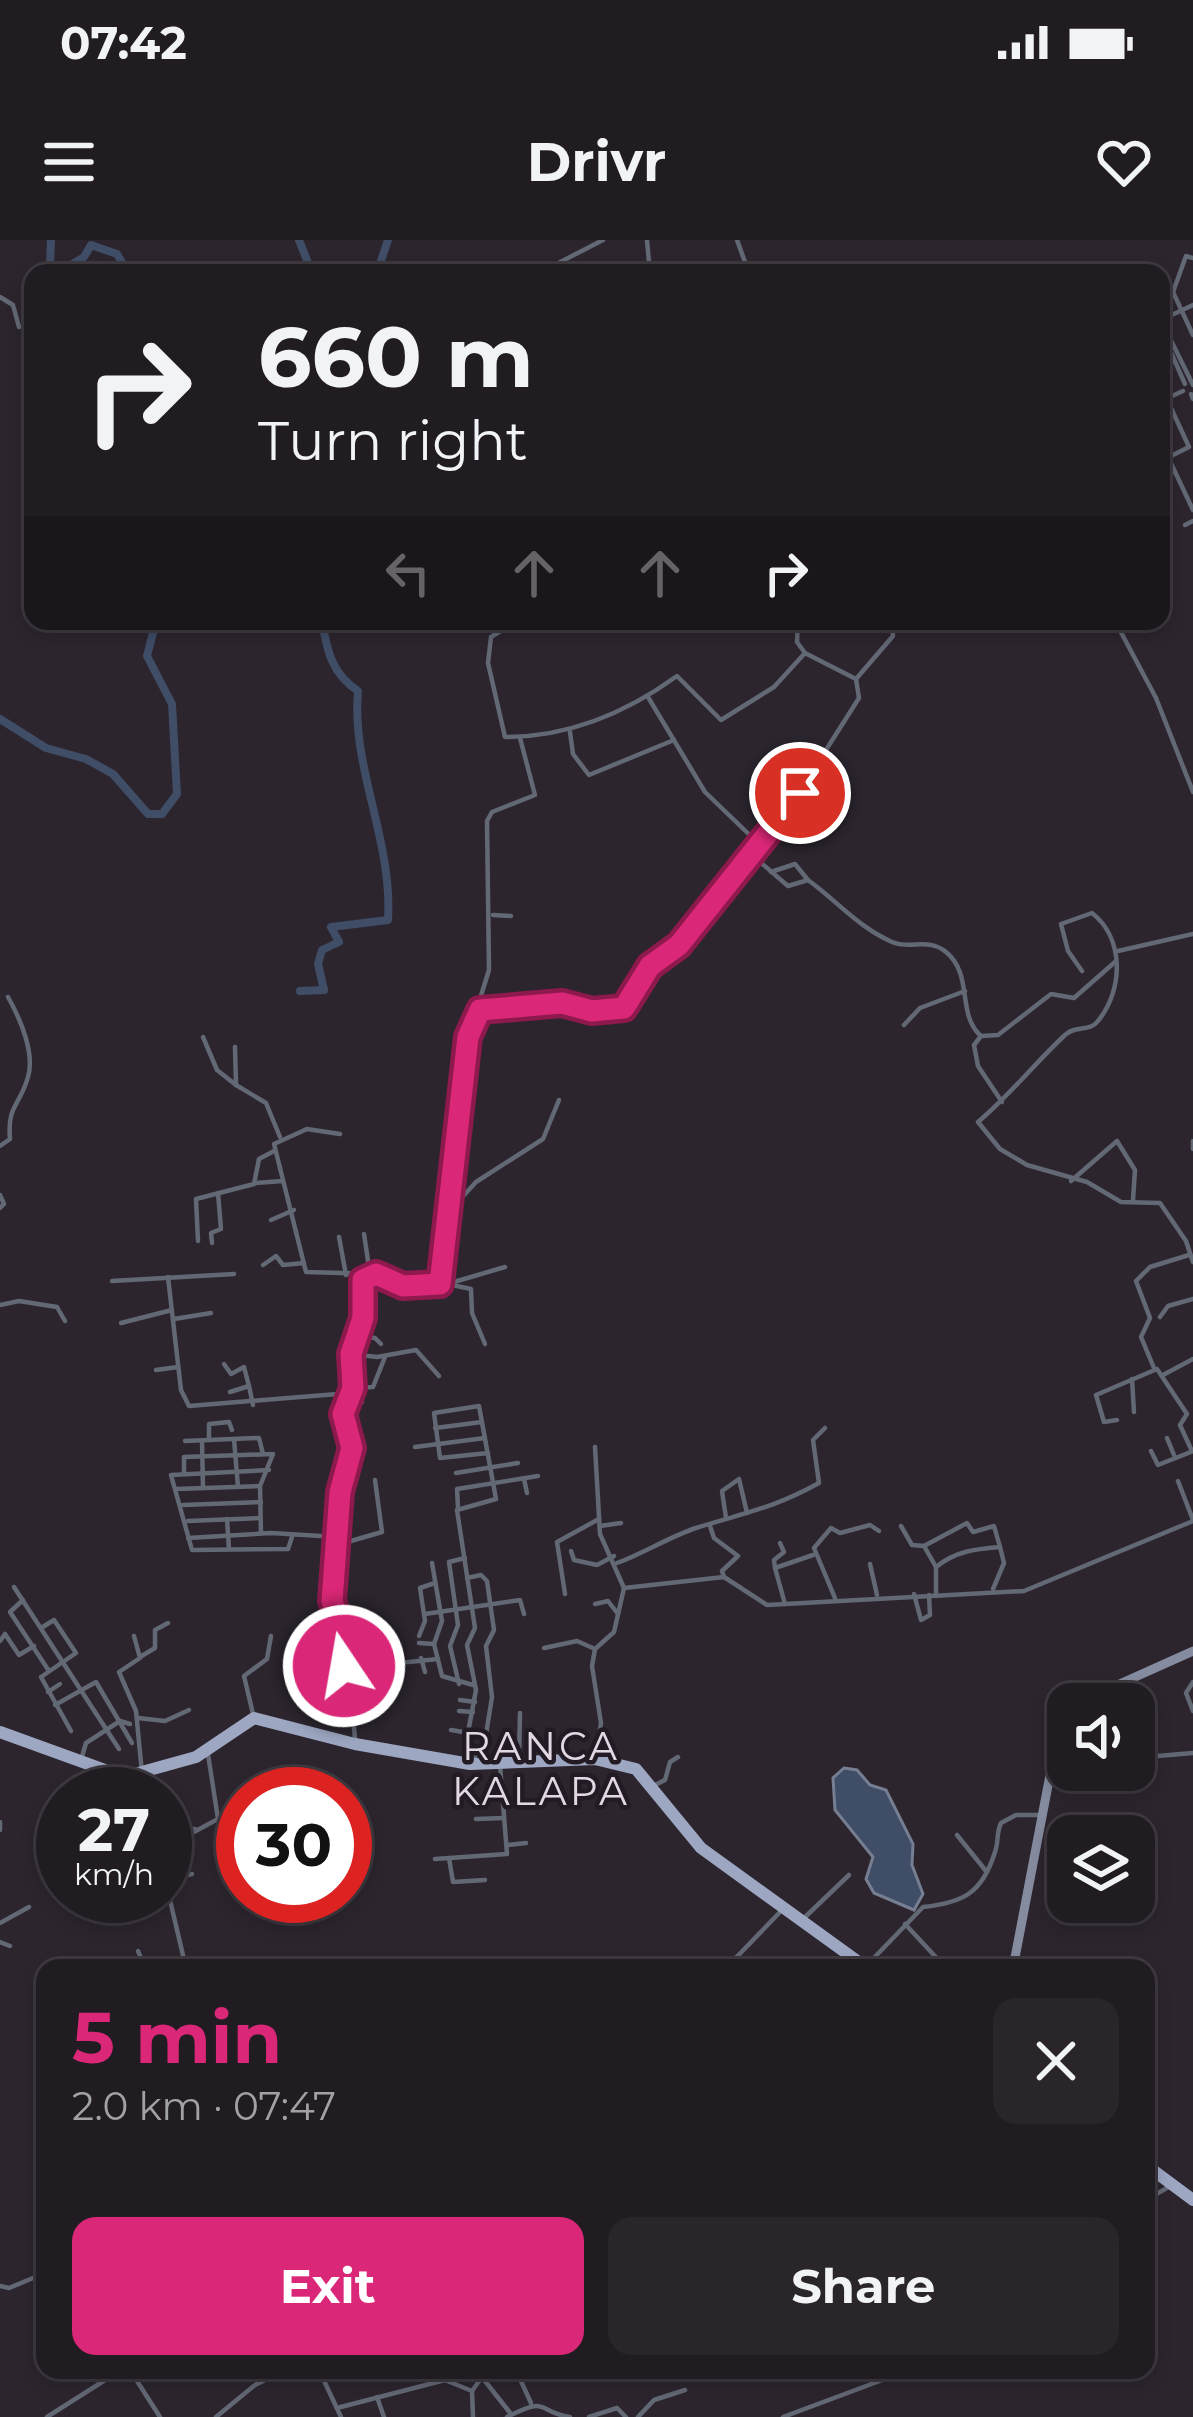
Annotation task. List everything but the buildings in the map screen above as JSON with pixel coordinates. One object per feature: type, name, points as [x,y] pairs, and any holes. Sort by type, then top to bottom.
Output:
[{"type":"main road","points":[[1126,1683],[1192,1655]]},
{"type":"main road","points":[[162,1767],[208,1750],[254,1718],[355,1744],[470,1764],[595,1760],[636,1769],[655,1785],[700,1848],[856,1959]]},
{"type":"main road","points":[[0,1732],[86,1767]]},
{"type":"main road","points":[[1015,1959],[1047,1788]]},
{"type":"main road","points":[[1155,2172],[1193,2200]]},
{"type":"street","points":[[556,264],[603,240]]},
{"type":"street","points":[[1193,258],[1186,256],[1173,292],[1193,335]]},
{"type":"street","points":[[0,297],[13,304],[20,327]]},
{"type":"street","points":[[1170,316],[1193,305]]},
{"type":"street","points":[[1170,342],[1190,390]]},
{"type":"street","points":[[1170,349],[1190,390]]},
{"type":"street","points":[[1170,411],[1190,447],[1170,457]]},
{"type":"street","points":[[1170,468],[1193,510]]},
{"type":"street","points":[[1185,525],[1193,521]]},
{"type":"street","points":[[503,630],[491,637],[488,663],[503,736],[520,738],[571,732],[648,697],[680,676],[719,721],[774,687],[805,653]]},
{"type":"street","points":[[798,630],[797,643],[805,653],[856,679]]},
{"type":"street","points":[[480,1010],[562,1003],[592,1011],[624,1008],[650,966],[679,945],[800,793],[859,698],[856,679],[893,636],[893,630]]},
{"type":"street","points":[[1120,630],[1156,698],[1193,792]]},
{"type":"street","points":[[648,697],[705,791],[760,845]]},
{"type":"street","points":[[571,732],[573,754],[589,775],[675,740]]},
{"type":"street","points":[[444,1284],[468,1037],[489,970],[488,814],[535,795],[520,738]]},
{"type":"street","points":[[752,854],[794,888],[808,880]]},
{"type":"street","points":[[770,872],[795,864],[840,912],[894,943],[919,941],[943,950],[962,972],[968,1020],[982,1036]]},
{"type":"street","points":[[1082,971],[1067,947],[1064,921],[1093,914],[1118,951],[1115,988],[1099,1020],[1067,1032],[978,1122],[1000,1149],[1071,1181],[1087,1183],[1121,1202],[1161,1204],[1186,1241],[1191,1259],[1150,1267],[1136,1281],[1150,1318],[1142,1337],[1155,1368],[1190,1412],[1180,1424],[1192,1450],[1158,1465],[1151,1451]]},
{"type":"street","points":[[491,915],[511,916]]},
{"type":"street","points":[[1118,951],[1193,934]]},
{"type":"street","points":[[1002,1102],[978,1066],[974,1045],[982,1036],[998,1035],[1051,994],[1074,998],[1115,962]]},
{"type":"street","points":[[904,1025],[920,1008],[965,991]]},
{"type":"street","points":[[0,1146],[10,1139],[10,1109],[30,1072],[23,1028],[8,997]]},
{"type":"street","points":[[203,1037],[218,1070],[266,1103],[280,1137],[274,1151],[259,1159],[255,1183]]},
{"type":"street","points":[[235,1047],[236,1085]]},
{"type":"street","points":[[451,1211],[476,1182],[543,1139],[559,1100]]},
{"type":"street","points":[[280,1137],[313,1128],[340,1134]]},
{"type":"street","points":[[1071,1181],[1117,1141],[1134,1169],[1133,1200]]},
{"type":"street","points":[[274,1151],[309,1274],[367,1275],[403,1286],[444,1284],[505,1267]]},
{"type":"street","points":[[198,1241],[195,1200],[255,1183],[283,1181]]},
{"type":"street","points":[[212,1244],[211,1232],[221,1229],[218,1193]]},
{"type":"street","points":[[0,1195],[0,1208]]},
{"type":"street","points":[[271,1220],[294,1210]]},
{"type":"street","points":[[355,1744],[347,1647],[332,1608],[340,1492],[352,1448],[343,1414],[351,1390],[351,1354],[367,1275],[364,1234]]},
{"type":"street","points":[[339,1237],[346,1275]]},
{"type":"street","points":[[263,1264],[276,1256],[283,1265],[304,1263]]},
{"type":"street","points":[[112,1281],[234,1274]]},
{"type":"street","points":[[168,1277],[178,1366],[190,1406],[253,1405],[375,1385],[385,1356]]},
{"type":"street","points":[[444,1284],[471,1289],[472,1313],[485,1344]]},
{"type":"street","points":[[1160,1317],[1168,1306],[1193,1299]]},
{"type":"street","points":[[0,1305],[40,1302],[57,1307],[64,1322]]},
{"type":"street","points":[[121,1322],[172,1310]]},
{"type":"street","points":[[174,1319],[211,1313]]},
{"type":"street","points":[[358,1336],[375,1338],[380,1344]]},
{"type":"street","points":[[351,1354],[385,1356],[416,1350],[439,1376]]},
{"type":"street","points":[[1163,1375],[1193,1359]]},
{"type":"street","points":[[224,1364],[231,1374],[247,1365],[253,1405]]},
{"type":"street","points":[[156,1370],[178,1366]]},
{"type":"street","points":[[1117,1420],[1104,1422],[1096,1395],[1155,1368]]},
{"type":"street","points":[[1132,1378],[1134,1412]]},
{"type":"street","points":[[230,1392],[249,1386]]},
{"type":"street","points":[[343,1414],[362,1402]]},
{"type":"street","points":[[458,1508],[494,1502],[494,1485],[491,1468],[482,1422],[478,1406],[434,1413],[442,1459],[488,1453]]},
{"type":"street","points":[[203,1488],[202,1457],[209,1424],[229,1422],[232,1430]]},
{"type":"street","points":[[435,1428],[482,1422]]},
{"type":"street","points":[[571,1551],[574,1560],[589,1565],[726,1518],[760,1513],[818,1483],[812,1440],[825,1428]]},
{"type":"street","points":[[185,1442],[259,1438],[263,1454]]},
{"type":"street","points":[[415,1447],[485,1438]]},
{"type":"street","points":[[1167,1438],[1175,1458]]},
{"type":"street","points":[[234,1439],[238,1487]]},
{"type":"street","points":[[595,1447],[599,1522],[624,1588],[614,1632],[595,1649],[593,1688],[601,1723],[595,1760]]},
{"type":"street","points":[[184,1474],[183,1457],[274,1455],[260,1486],[253,1549]]},
{"type":"street","points":[[456,1473],[513,1464],[512,1481]]},
{"type":"street","points":[[268,1470],[171,1475],[184,1505],[188,1538],[194,1552],[288,1549],[293,1538]]},
{"type":"street","points":[[466,1743],[476,1685],[467,1648],[475,1628],[457,1489],[538,1476]]},
{"type":"street","points":[[524,1479],[527,1493]]},
{"type":"street","points":[[726,1518],[722,1491],[739,1479],[747,1513]]},
{"type":"street","points":[[188,1538],[257,1534],[336,1539],[382,1532],[375,1480]]},
{"type":"street","points":[[624,1588],[724,1576],[750,1590],[760,1602],[785,1604],[877,1595],[1030,1590],[1193,1520],[1178,1481]]},
{"type":"street","points":[[176,1489],[260,1486]]},
{"type":"street","points":[[222,1488],[229,1550]]},
{"type":"street","points":[[184,1505],[261,1502]]},
{"type":"street","points":[[186,1521],[260,1518]]},
{"type":"street","points":[[565,1594],[557,1542],[599,1522],[621,1523]]},
{"type":"street","points":[[901,1526],[912,1545],[924,1546],[968,1523],[973,1532],[994,1526],[1004,1563],[993,1589]]},
{"type":"street","points":[[835,1598],[814,1548],[831,1528],[840,1533],[870,1525],[879,1531]]},
{"type":"street","points":[[710,1526],[714,1538],[738,1556],[722,1571],[724,1576]]},
{"type":"street","points":[[780,1543],[784,1552],[774,1560],[785,1604]]},
{"type":"street","points":[[914,1594],[921,1620],[930,1615],[936,1568],[924,1546]]},
{"type":"street","points":[[936,1568],[964,1550],[1000,1546]]},
{"type":"street","points":[[775,1568],[815,1554]]},
{"type":"street","points":[[460,1684],[450,1646],[458,1628],[449,1562],[465,1558]]},
{"type":"street","points":[[432,1563],[440,1611],[434,1644],[444,1680],[476,1685]]},
{"type":"street","points":[[870,1564],[877,1595]]},
{"type":"street","points":[[467,1578],[485,1579],[489,1603],[490,1712],[484,1747],[470,1764]]},
{"type":"street","points":[[434,1644],[419,1639],[424,1614],[421,1586],[435,1583]]},
{"type":"street","points":[[14,1587],[118,1749]]},
{"type":"street","points":[[23,1600],[10,1610],[49,1671]]},
{"type":"street","points":[[424,1614],[520,1600],[524,1614]]},
{"type":"street","points":[[596,1604],[608,1601],[618,1614]]},
{"type":"street","points":[[41,1628],[55,1621],[76,1654],[41,1677],[71,1731]]},
{"type":"street","points":[[140,1767],[137,1718],[118,1671],[155,1648],[154,1630],[168,1623]]},
{"type":"street","points":[[0,1641],[5,1634],[20,1655],[34,1646]]},
{"type":"street","points":[[134,1636],[140,1657]]},
{"type":"street","points":[[254,1718],[244,1676],[267,1659],[271,1636]]},
{"type":"street","points":[[544,1648],[577,1641],[595,1649]]},
{"type":"street","points":[[411,1665],[421,1658],[437,1659]]},
{"type":"street","points":[[399,1663],[425,1670],[421,1658]]},
{"type":"street","points":[[56,1706],[96,1682],[132,1743]]},
{"type":"street","points":[[1193,1682],[1186,1696],[1193,1711]]},
{"type":"street","points":[[48,1692],[60,1684]]},
{"type":"street","points":[[460,1700],[490,1712]]},
{"type":"street","points":[[459,1711],[473,1708]]},
{"type":"street","points":[[137,1718],[165,1721],[189,1710]]},
{"type":"street","points":[[519,1763],[520,1713]]},
{"type":"street","points":[[79,1765],[93,1738],[120,1721],[130,1724]]},
{"type":"street","points":[[451,1730],[469,1733]]},
{"type":"street","points":[[93,1738],[98,1748]]},
{"type":"street","points":[[208,1750],[216,1805]]},
{"type":"street","points":[[1155,1756],[1193,1753]]},
{"type":"street","points":[[655,1785],[665,1780],[670,1762],[678,1756]]},
{"type":"street","points":[[435,1858],[502,1856],[507,1845],[500,1765]]},
{"type":"street","points":[[873,1959],[925,1906],[965,1900],[986,1871],[1001,1823],[1016,1815],[1042,1815]]},
{"type":"street","points":[[476,1819],[504,1818]]},
{"type":"street","points":[[192,1829],[216,1820]]},
{"type":"street","points":[[192,1839],[196,1829]]},
{"type":"street","points":[[957,1835],[986,1871]]},
{"type":"street","points":[[507,1845],[526,1843]]},
{"type":"street","points":[[449,1858],[453,1882],[485,1880]]},
{"type":"street","points":[[803,1919],[849,1875]]},
{"type":"street","points":[[735,1959],[786,1906]]},
{"type":"street","points":[[0,1923],[29,1907]]},
{"type":"street","points":[[175,1923],[184,1959]]},
{"type":"street","points":[[905,1924],[938,1959]]},
{"type":"street","points":[[0,1942],[10,1946]]},
{"type":"street","points":[[138,1952],[141,1959]]},
{"type":"street","points":[[845,1959],[851,1955]]},
{"type":"street","points":[[1155,2195],[1172,2185]]},
{"type":"street","points":[[0,2286],[9,2288],[36,2276]]},
{"type":"street","points":[[47,2417],[107,2379]]},
{"type":"street","points":[[136,2379],[160,2417]]},
{"type":"street","points":[[216,2417],[265,2379]]},
{"type":"street","points":[[323,2379],[341,2417]]},
{"type":"street","points":[[472,2417],[472,2391],[479,2379]]},
{"type":"street","points":[[483,2379],[510,2416],[521,2414],[531,2404],[547,2404],[570,2417]]},
{"type":"street","points":[[520,2379],[531,2404]]},
{"type":"street","points":[[783,2417],[885,2379]]},
{"type":"street","points":[[337,2408],[445,2380],[472,2391]]},
{"type":"street","points":[[638,2417],[654,2400],[685,2390]]},
{"type":"street","points":[[377,2397],[384,2417]]},
{"type":"street","points":[[589,2417],[616,2408],[626,2417]]},
{"type":"water","points":[[844,1768],[857,1770],[870,1785],[886,1790],[913,1844],[912,1865],[923,1894],[914,1910],[874,1893],[866,1879],[873,1857],[835,1810],[833,1778]]},
{"type":"waterway","points":[[50,264],[51,240]]},
{"type":"waterway","points":[[299,240],[308,264]]},
{"type":"waterway","points":[[380,264],[388,240]]},
{"type":"waterway","points":[[73,264],[91,245],[117,254],[123,264]]},
{"type":"waterway","points":[[0,719],[46,748],[86,759],[113,774],[148,814],[162,814],[177,794],[172,704],[147,656],[154,630]]},
{"type":"waterway","points":[[300,991],[324,990],[318,964],[322,950],[339,942],[331,927],[388,920],[384,861],[360,748],[358,691],[332,661],[324,630]]},
{"type":"district","name":"RANCA KALAPA","points":[[541,1768]]},
{"type":"route","points":[[344,1666],[347,1647],[333,1618],[332,1601],[338,1506],[352,1448],[343,1414],[353,1388],[351,1354],[362,1326],[363,1280],[376,1274],[403,1286],[434,1289],[440,1284],[472,1025],[480,1010],[562,1003],[592,1011],[624,1008],[650,966],[679,945],[800,793]]}]
